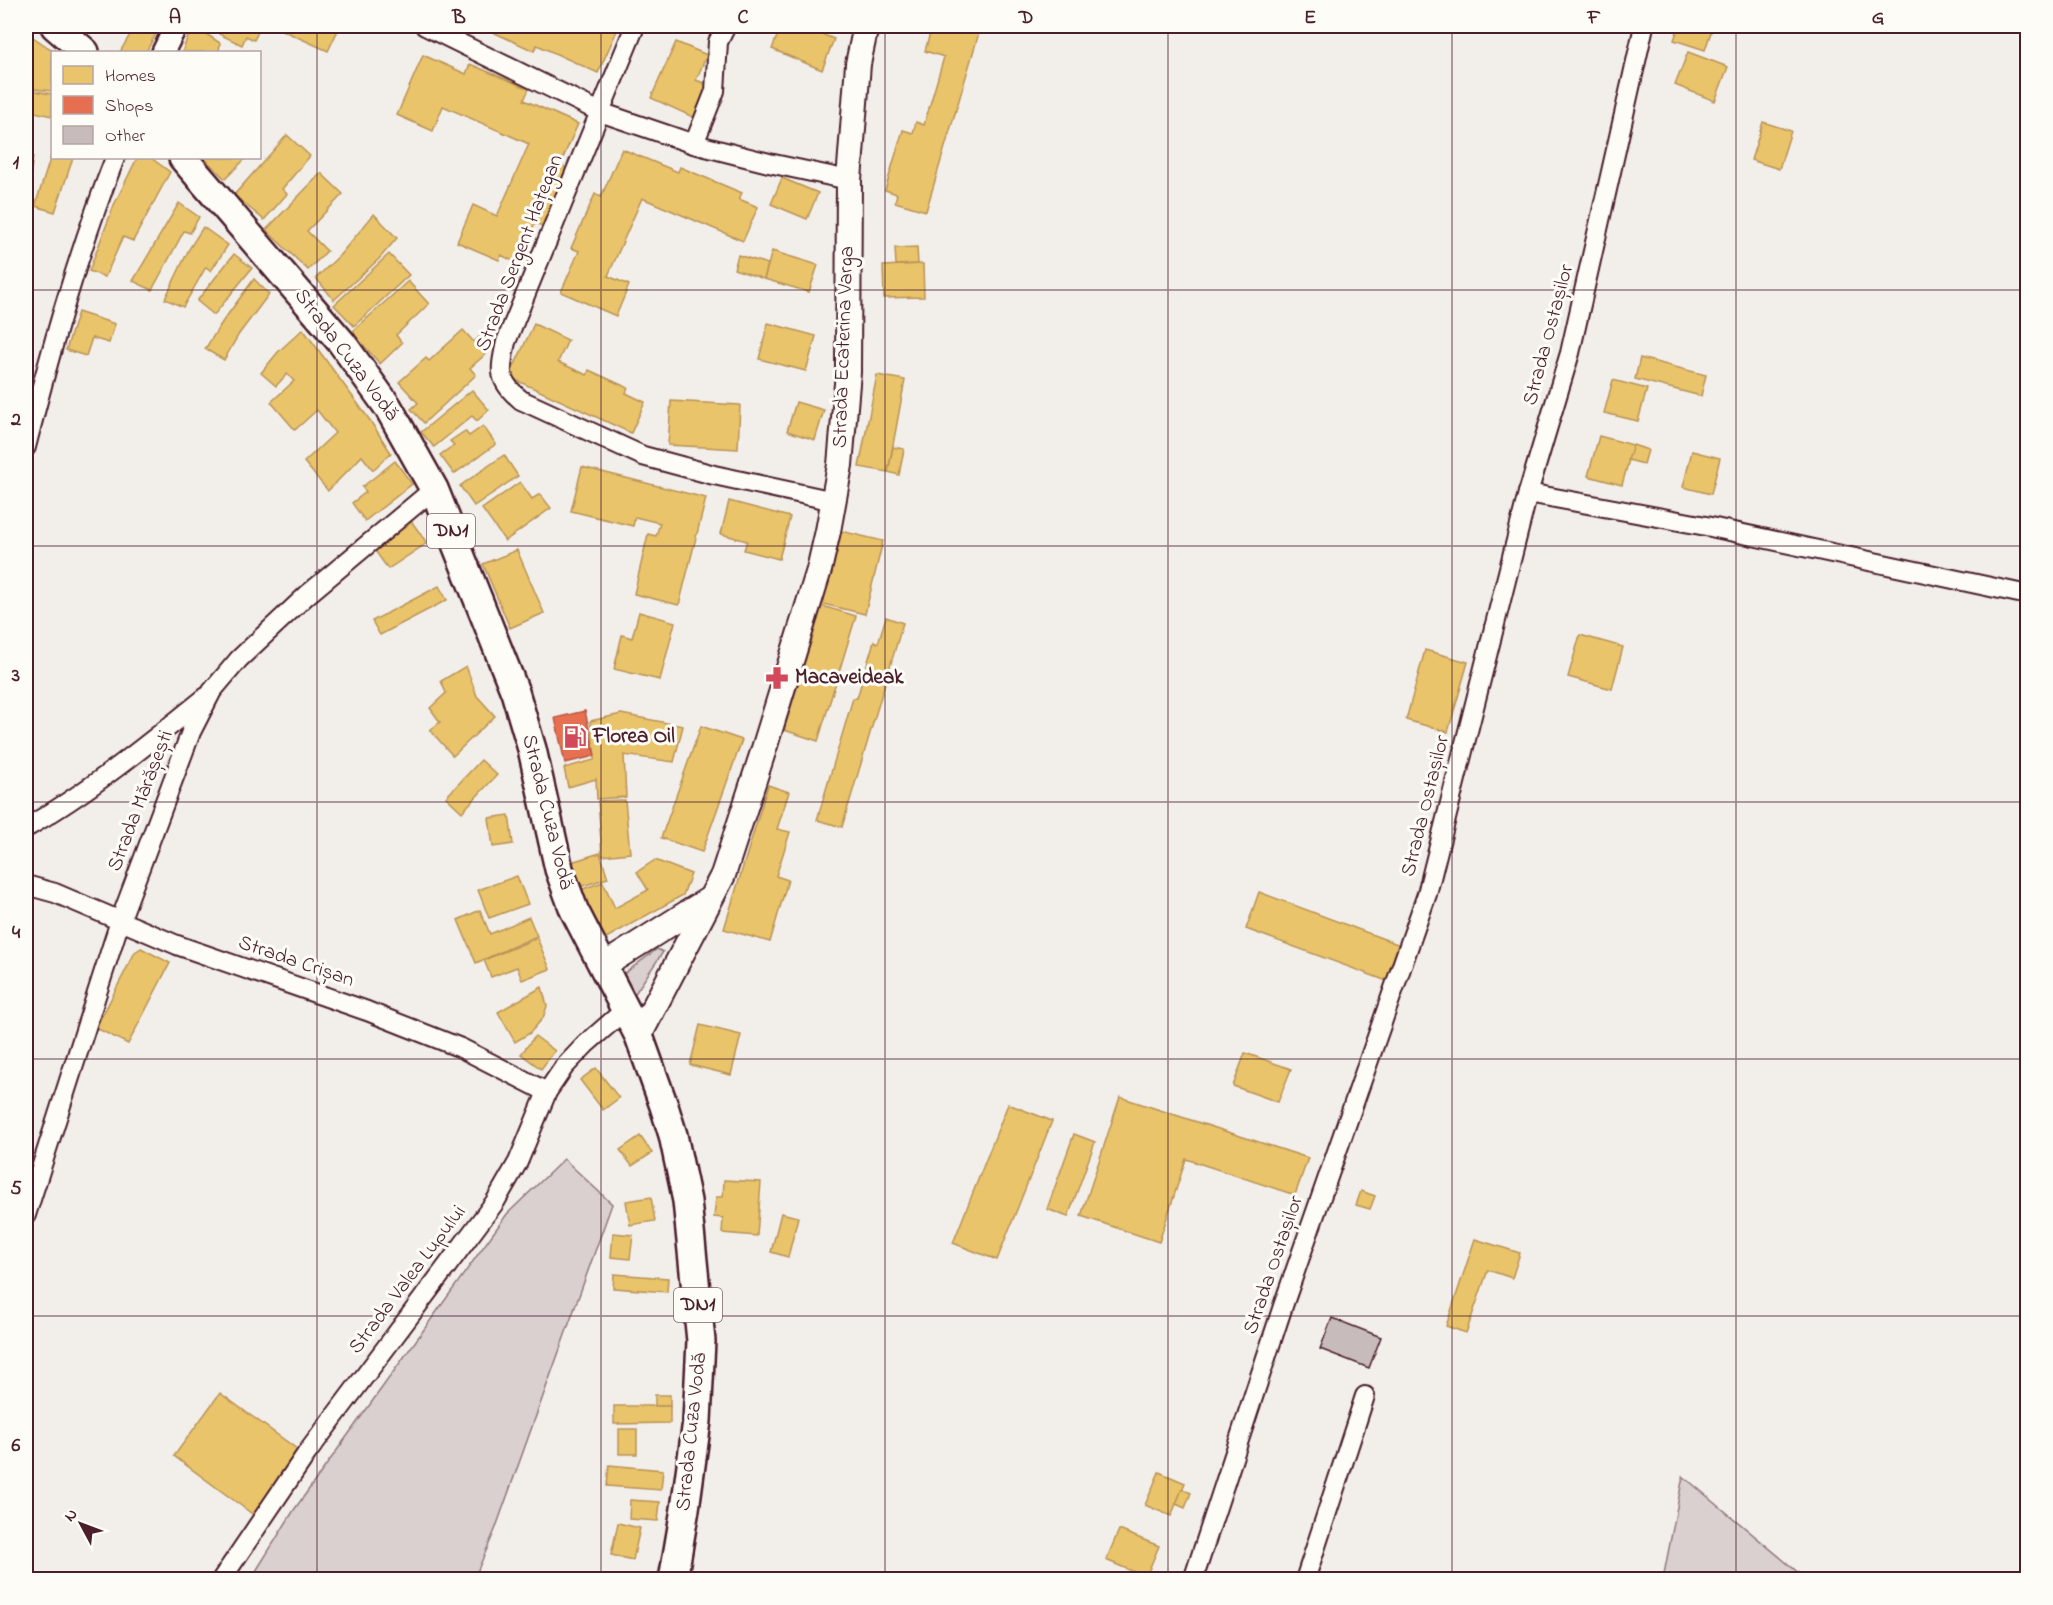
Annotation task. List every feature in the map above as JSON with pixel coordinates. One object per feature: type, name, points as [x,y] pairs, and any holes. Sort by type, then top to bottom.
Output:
[{"type":"main road","points":[[55,26],[84,51]]},
{"type":"main road","name":"Strada Ecaterina Varga","points":[[639,1036],[723,875],[819,570],[840,465],[848,372],[849,180],[858,64],[866,26]]},
{"type":"main road","name":"Strada Cuza Vodă","points":[[184,159],[342,343],[388,407],[434,489],[515,692],[532,749],[559,868],[574,910],[639,1036],[673,1135],[687,1201],[701,1341],[697,1421],[673,1580]]},
{"type":"main road","name":"Strada Ecaterina Varga","points":[[603,966],[708,900]]},
{"type":"street","points":[[164,51],[176,26]]},
{"type":"street","points":[[425,26],[600,112],[694,144],[849,180]]},
{"type":"street","name":"Strada Sergent Hațegan","points":[[635,26],[506,342],[500,369],[507,389],[521,400],[643,456],[714,476],[834,501]]},
{"type":"street","points":[[694,144],[715,91],[718,42],[726,26]]},
{"type":"street","name":"Strada Ostașilor","points":[[1193,1580],[1284,1303],[1427,894],[1528,493],[1570,353],[1644,26]]},
{"type":"street","points":[[26,447],[73,275],[115,159]]},
{"type":"street","name":"Strada Mărășești","points":[[26,1215],[120,921],[191,732],[212,691],[239,659],[307,595],[434,489]]},
{"type":"street","points":[[1528,493],[1706,526],[2028,596]]},
{"type":"street","points":[[26,828],[56,811],[102,779],[212,691]]},
{"type":"street","name":"Strada Crișan","points":[[26,885],[55,893],[177,945],[367,1011],[450,1043],[547,1092]]},
{"type":"street","name":"Strada Valea Lupului","points":[[221,1580],[306,1453],[495,1202],[518,1162],[547,1092],[564,1067],[626,1009]]},
{"type":"street","points":[[1305,1580],[1365,1396]]},
{"type":"shaded area","points":[[657,949],[663,952],[634,995],[620,977]]},
{"type":"shaded area","points":[[564,1159],[612,1204],[495,1530],[474,1579],[251,1579],[294,1510],[507,1214]]},
{"type":"shaded area","points":[[1683,1476],[1806,1579],[1663,1579]]},
{"type":"building: Homes","points":[[135,26],[160,26],[147,51],[121,51]]},
{"type":"building: Homes","points":[[224,26],[261,26],[254,40],[246,36],[242,45],[219,34]]},
{"type":"building: Homes","points":[[273,26],[340,26],[328,51]]},
{"type":"building: Homes","points":[[480,26],[619,26],[598,73],[537,45],[534,51]]},
{"type":"building: Homes","points":[[781,26],[801,26],[834,39],[822,70],[772,49]]},
{"type":"building: Homes","points":[[932,26],[981,26],[926,211],[895,202],[897,194],[885,190],[903,130],[913,133],[916,122],[924,125],[944,57],[925,51]]},
{"type":"building: Homes","points":[[1679,26],[1700,26],[1712,29],[1705,50],[1674,40]]},
{"type":"building: Homes","points":[[200,30],[220,43],[219,51],[182,51],[190,31]]},
{"type":"building: Homes","points":[[33,37],[54,51],[51,51],[51,91],[26,88],[26,50]]},
{"type":"building: Homes","points":[[676,42],[707,55],[696,80],[709,85],[695,118],[651,98]]},
{"type":"building: Homes","points":[[1688,52],[1728,67],[1715,101],[1675,85]]},
{"type":"building: Homes","points":[[423,55],[466,74],[470,64],[529,89],[524,100],[578,124],[560,165],[568,169],[543,226],[535,223],[517,263],[501,255],[499,260],[457,242],[473,205],[497,216],[529,144],[443,106],[433,131],[397,115]]},
{"type":"building: Homes","points":[[29,90],[51,94],[51,116],[26,110]]},
{"type":"building: Homes","points":[[26,114],[33,115],[31,135],[26,134]]},
{"type":"building: Homes","points":[[1763,122],[1791,131],[1779,169],[1751,160]]},
{"type":"building: Homes","points":[[287,135],[310,156],[282,189],[287,194],[264,220],[234,195]]},
{"type":"building: Homes","points":[[622,149],[678,172],[680,167],[742,193],[739,199],[758,207],[743,241],[642,198],[608,276],[629,285],[616,316],[561,292],[579,251],[571,248],[595,194],[601,197]]},
{"type":"building: Homes","points":[[26,156],[33,157],[30,176],[26,176]]},
{"type":"building: Homes","points":[[51,156],[51,159],[73,159],[55,212],[35,206]]},
{"type":"building: Homes","points":[[137,159],[152,159],[170,172],[133,241],[123,237],[105,277],[89,271],[114,205]]},
{"type":"building: Homes","points":[[205,159],[245,159],[225,179]]},
{"type":"building: Homes","points":[[321,173],[343,194],[307,231],[327,251],[308,270],[266,230]]},
{"type":"building: Homes","points":[[782,178],[818,193],[807,219],[771,204]]},
{"type":"building: Homes","points":[[179,203],[199,217],[190,233],[184,231],[152,290],[133,281]]},
{"type":"building: Homes","points":[[374,214],[397,238],[379,259],[334,300],[316,278],[339,256]]},
{"type":"building: Homes","points":[[203,227],[228,245],[211,271],[206,267],[183,307],[165,299],[189,249]]},
{"type":"building: Homes","points":[[917,247],[918,264],[896,265],[895,248]]},
{"type":"building: Homes","points":[[772,251],[818,265],[809,292],[764,279]]},
{"type":"building: Homes","points":[[234,254],[252,268],[214,315],[197,301]]},
{"type":"building: Homes","points":[[389,254],[409,275],[354,326],[334,305]]},
{"type":"building: Homes","points":[[738,255],[768,264],[764,279],[734,269]]},
{"type":"building: Homes","points":[[923,264],[924,297],[884,298],[883,266]]},
{"type":"building: Homes","points":[[254,279],[269,294],[239,334],[224,360],[205,349]]},
{"type":"building: Homes","points":[[408,281],[429,304],[396,335],[402,343],[380,364],[352,332]]},
{"type":"building: Homes","points":[[78,312],[115,324],[109,343],[92,338],[86,356],[66,350]]},
{"type":"building: Homes","points":[[768,323],[816,336],[806,371],[759,359]]},
{"type":"building: Homes","points":[[534,324],[568,340],[558,362],[587,375],[589,370],[628,388],[626,393],[645,402],[631,433],[509,377]]},
{"type":"building: Homes","points":[[303,329],[391,453],[373,470],[362,456],[328,491],[304,462],[335,433],[317,410],[295,430],[271,402],[294,381],[287,374],[276,386],[261,373],[278,352]]},
{"type":"building: Homes","points":[[463,330],[474,342],[484,332],[496,345],[470,368],[476,375],[424,423],[411,409],[418,403],[399,382],[426,358],[429,361]]},
{"type":"building: Homes","points":[[1640,358],[1706,375],[1701,396],[1635,379]]},
{"type":"building: Homes","points":[[877,375],[905,380],[888,472],[859,467]]},
{"type":"building: Homes","points":[[1613,380],[1647,389],[1638,421],[1604,413]]},
{"type":"building: Homes","points":[[472,390],[489,410],[477,421],[472,416],[434,447],[421,432]]},
{"type":"building: Homes","points":[[671,401],[740,405],[738,449],[668,445]]},
{"type":"building: Homes","points":[[796,402],[824,410],[815,440],[787,431]]},
{"type":"building: Homes","points":[[483,426],[496,444],[454,474],[440,455],[454,445],[450,441],[465,431],[469,436]]},
{"type":"building: Homes","points":[[1599,436],[1633,445],[1622,485],[1588,476]]},
{"type":"building: Homes","points":[[1633,445],[1648,450],[1644,464],[1628,460]]},
{"type":"building: Homes","points":[[893,447],[904,449],[899,475],[888,472]]},
{"type":"building: Homes","points":[[1692,451],[1720,458],[1711,494],[1683,487]]},
{"type":"building: Homes","points":[[504,455],[518,476],[474,506],[460,486]]},
{"type":"building: Homes","points":[[395,461],[412,484],[365,521],[352,503],[366,492],[362,487]]},
{"type":"building: Homes","points":[[582,467],[706,498],[679,605],[634,594],[648,534],[656,536],[660,523],[635,517],[633,526],[571,511]]},
{"type":"building: Homes","points":[[520,482],[532,499],[540,494],[551,508],[505,541],[482,509]]},
{"type":"building: Homes","points":[[729,501],[790,517],[779,559],[744,550],[747,541],[721,534]]},
{"type":"building: Homes","points":[[409,518],[427,543],[388,569],[371,545]]},
{"type":"building: Homes","points":[[841,531],[883,541],[865,614],[823,604]]},
{"type":"building: Homes","points":[[517,550],[544,613],[510,628],[483,564]]},
{"type":"building: Homes","points":[[439,586],[447,600],[380,635],[372,621]]},
{"type":"building: Homes","points":[[822,606],[856,616],[818,741],[784,730]]},
{"type":"building: Homes","points":[[639,612],[675,622],[660,680],[614,669],[622,635],[632,638]]},
{"type":"building: Homes","points":[[886,617],[903,623],[842,827],[817,820],[853,698],[857,698],[874,641],[878,643]]},
{"type":"building: Homes","points":[[1580,635],[1623,647],[1612,689],[1568,677]]},
{"type":"building: Homes","points":[[1425,650],[1468,662],[1448,732],[1406,720]]},
{"type":"building: Homes","points":[[466,666],[477,696],[495,716],[453,756],[430,730],[440,722],[430,708],[446,693],[441,681]]},
{"type":"building: Homes","points":[[621,714],[683,726],[674,762],[624,755],[626,797],[597,799],[596,779],[568,787],[564,768],[594,760],[590,721]]},
{"type":"building: Homes","points":[[701,726],[742,740],[702,852],[661,838]]},
{"type":"building: Homes","points":[[481,760],[497,775],[462,812],[446,797]]},
{"type":"building: Homes","points":[[768,785],[789,792],[777,829],[790,832],[776,876],[788,880],[770,942],[724,929]]},
{"type":"building: Homes","points":[[625,800],[630,853],[602,856],[598,801]]},
{"type":"building: Homes","points":[[509,815],[513,844],[493,847],[489,818]]},
{"type":"building: Homes","points":[[600,853],[608,878],[576,888],[568,863]]},
{"type":"building: Homes","points":[[655,860],[691,874],[683,895],[601,941],[577,891],[603,882],[615,908],[648,890],[637,872]]},
{"type":"building: Homes","points":[[517,876],[528,904],[489,918],[478,890]]},
{"type":"building: Homes","points":[[1259,892],[1400,945],[1387,981],[1246,929]]},
{"type":"building: Homes","points":[[480,910],[490,934],[529,917],[537,936],[476,963],[458,920]]},
{"type":"building: Homes","points":[[537,938],[550,969],[522,980],[517,967],[491,977],[484,960]]},
{"type":"building: Homes","points":[[141,948],[170,963],[128,1044],[96,1028],[135,952]]},
{"type":"building: Homes","points":[[542,987],[547,1006],[543,1018],[530,1033],[515,1042],[498,1012]]},
{"type":"building: Homes","points":[[700,1025],[741,1035],[731,1075],[690,1065]]},
{"type":"building: Homes","points":[[535,1036],[555,1051],[541,1069],[521,1054]]},
{"type":"building: Homes","points":[[1245,1053],[1291,1069],[1278,1102],[1233,1086]]},
{"type":"building: Homes","points":[[596,1068],[619,1098],[603,1110],[580,1080]]},
{"type":"building: Homes","points":[[1120,1097],[1308,1158],[1295,1195],[1186,1159],[1159,1242],[1081,1216]]},
{"type":"building: Homes","points":[[1008,1104],[1052,1121],[997,1260],[953,1243]]},
{"type":"building: Homes","points":[[1074,1134],[1095,1142],[1068,1217],[1047,1209]]},
{"type":"building: Homes","points":[[640,1136],[652,1153],[632,1166],[620,1150]]},
{"type":"building: Homes","points":[[724,1180],[761,1182],[757,1236],[722,1233],[723,1218],[714,1217],[716,1197],[723,1197]]},
{"type":"building: Homes","points":[[1361,1191],[1375,1196],[1370,1209],[1356,1205]]},
{"type":"building: Homes","points":[[651,1197],[655,1221],[630,1225],[626,1201]]},
{"type":"building: Homes","points":[[781,1213],[798,1217],[788,1257],[771,1252]]},
{"type":"building: Homes","points":[[613,1233],[633,1235],[630,1259],[611,1257]]},
{"type":"building: Homes","points":[[1475,1239],[1520,1253],[1512,1278],[1488,1270],[1466,1333],[1446,1326]]},
{"type":"building: Homes","points":[[614,1274],[668,1278],[667,1292],[613,1288]]},
{"type":"building: Homes","points":[[220,1393],[301,1452],[255,1516],[174,1456]]},
{"type":"building: Homes","points":[[655,1395],[670,1395],[670,1406],[655,1406]]},
{"type":"building: Homes","points":[[614,1406],[670,1406],[670,1423],[614,1424]]},
{"type":"building: Homes","points":[[619,1429],[637,1429],[637,1454],[619,1454]]},
{"type":"building: Homes","points":[[609,1465],[663,1470],[661,1490],[607,1486]]},
{"type":"building: Homes","points":[[1159,1472],[1185,1483],[1171,1516],[1145,1505]]},
{"type":"building: Homes","points":[[1182,1489],[1191,1493],[1185,1508],[1176,1504]]},
{"type":"building: Homes","points":[[630,1500],[660,1502],[658,1521],[629,1519]]},
{"type":"building: Homes","points":[[618,1523],[640,1528],[633,1560],[611,1555]]},
{"type":"building: Homes","points":[[1119,1530],[1159,1546],[1146,1577],[1106,1560]]},
{"type":"building: Shops","name":"Florea Oil","points":[[585,711],[595,756],[565,763],[555,718]]},
{"type":"building: Other","points":[[1332,1318],[1381,1337],[1369,1368],[1320,1349]]},
{"type":"place","name":"Macaveideak","points":[[777,678]]},
{"type":"place","name":"Florea Oil","points":[[575,737]]}]
